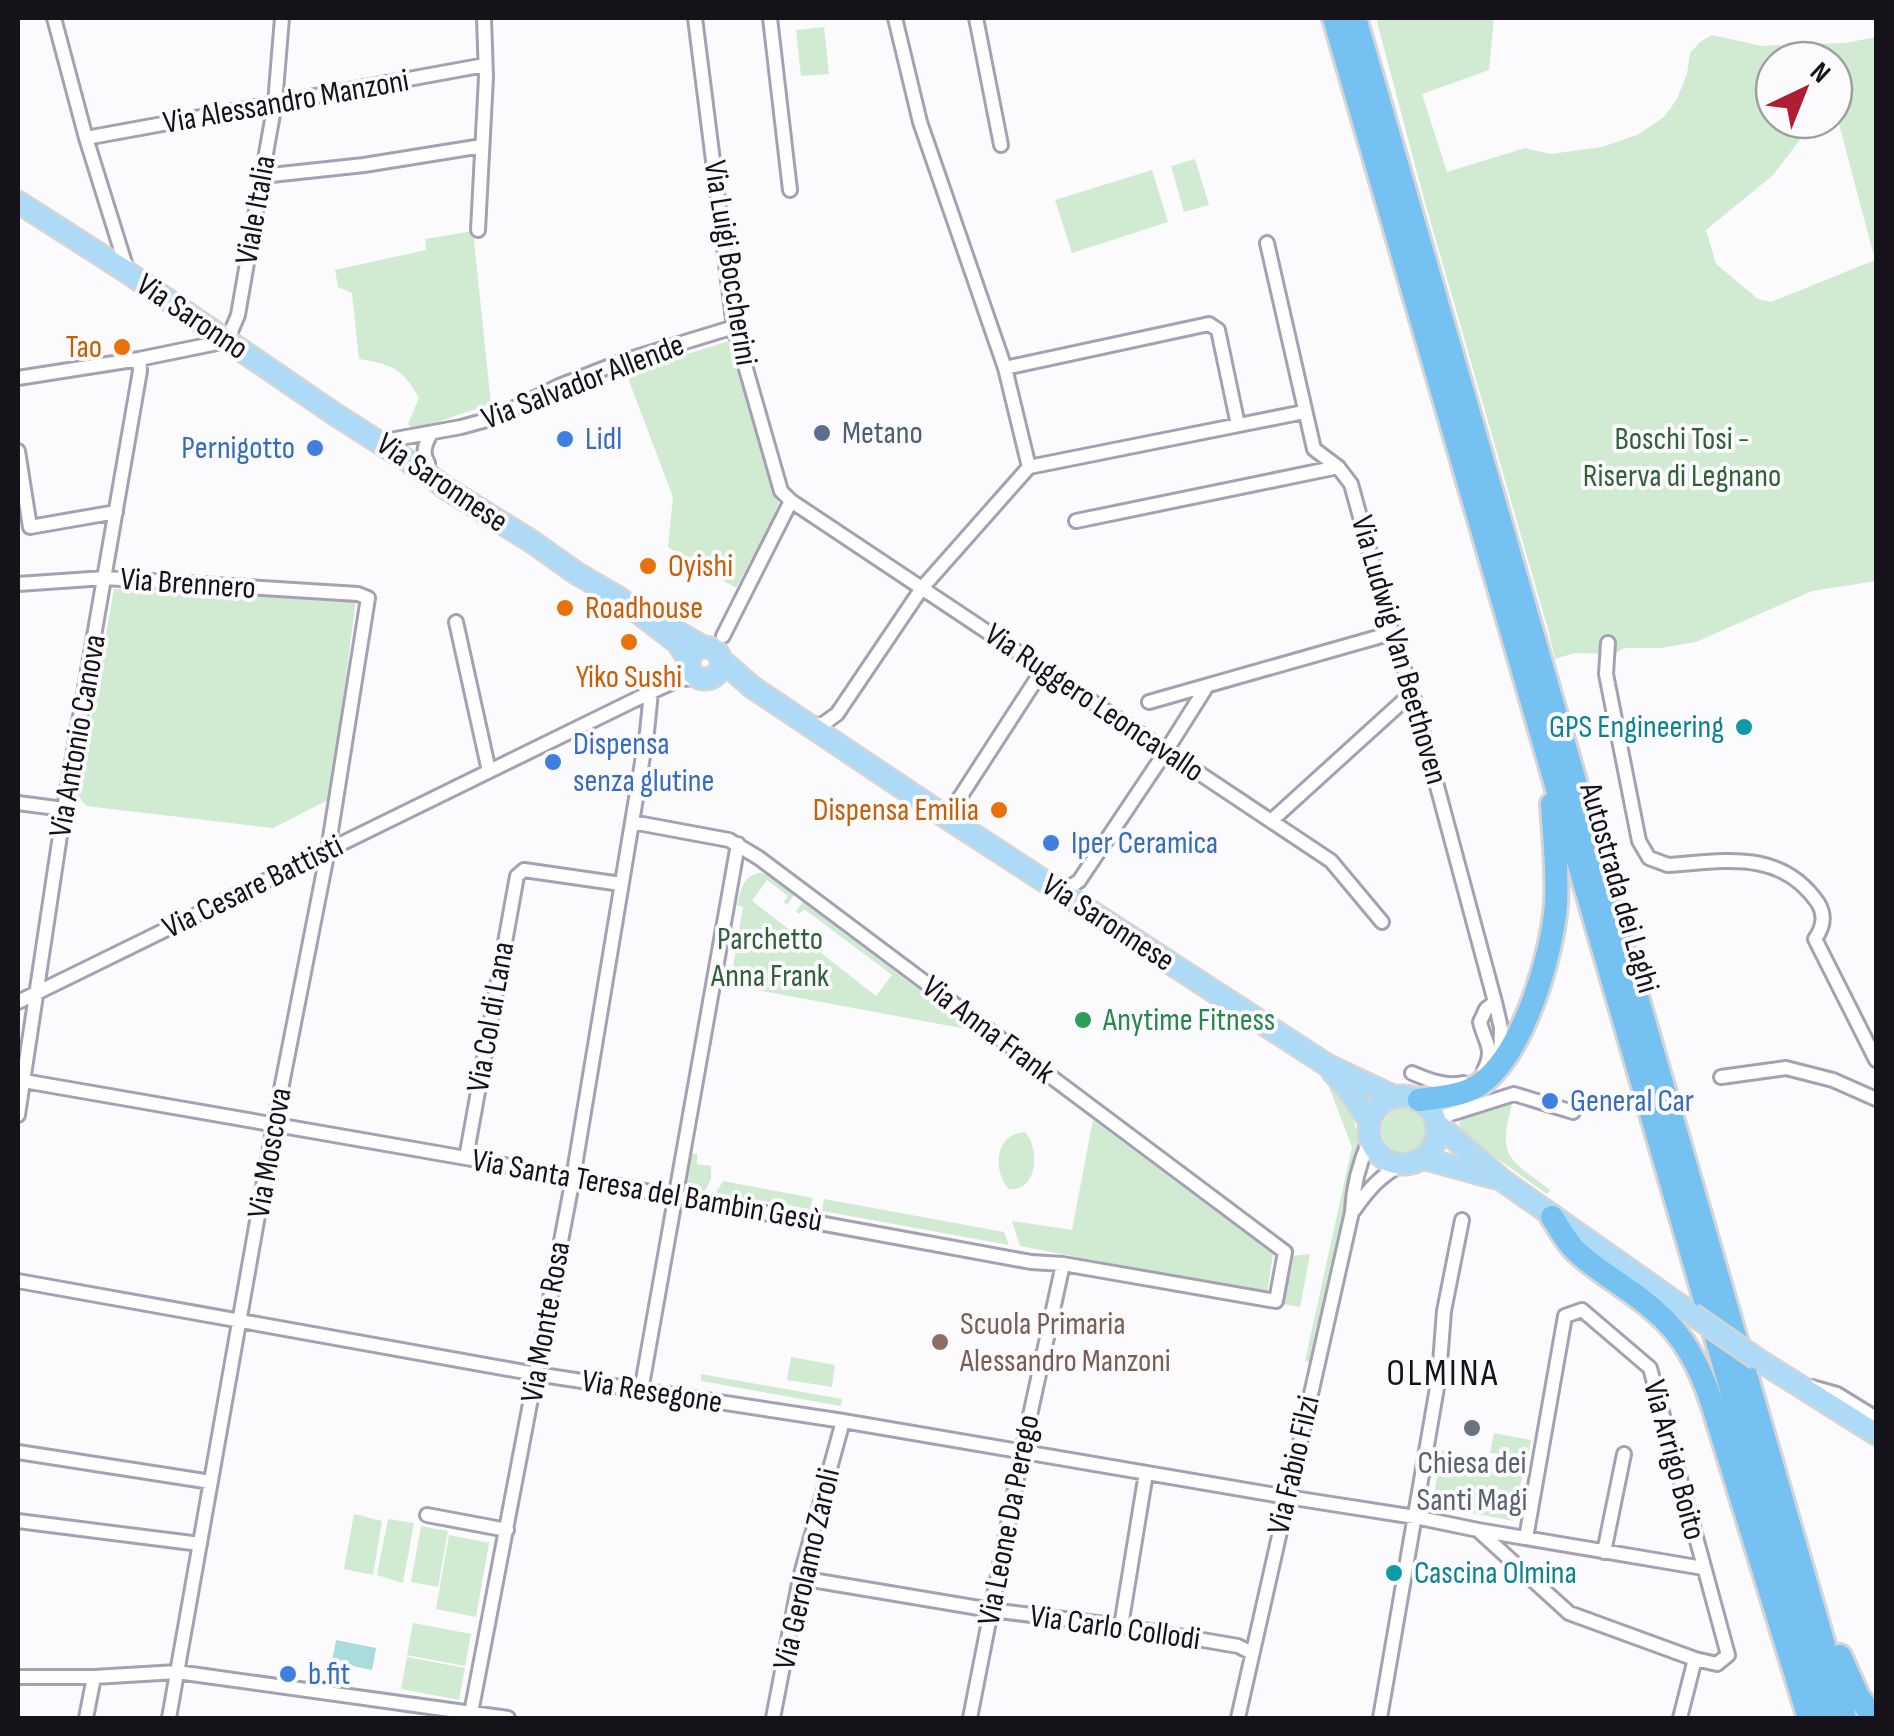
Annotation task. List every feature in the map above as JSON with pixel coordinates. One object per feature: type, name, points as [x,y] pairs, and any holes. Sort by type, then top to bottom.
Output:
[{"type":"highway","name":"Autostrada dei Laghi","points":[[1334,18],[1826,1718]]},
{"type":"highway","name":"Autostrada dei Laghi","points":[[1355,18],[1846,1718]]},
{"type":"highway","points":[[1420,1100],[1460,1094],[1495,1071],[1516,1039],[1541,977],[1556,905],[1550,766]]},
{"type":"highway","points":[[1552,1217],[1571,1246],[1658,1313],[1691,1353],[1712,1403],[1809,1718]]},
{"type":"highway","points":[[1770,1457],[1844,1666],[1874,1718]]},
{"type":"main road","name":"Via Saronno","points":[[18,202],[366,433]]},
{"type":"main road","name":"Via Saronnese","points":[[366,433],[390,440],[604,576],[705,661]]},
{"type":"main road","name":"Via Saronnese","points":[[366,433],[576,574],[619,598],[705,661],[741,679],[1328,1065],[1395,1098],[1420,1100],[1436,1121],[1502,1180],[1552,1217],[1757,1359],[1876,1434]]},
{"type":"main road","name":"Via Saronnese","points":[[1328,1065],[1352,1094],[1374,1149],[1382,1157],[1502,1180]]},
{"type":"main road","points":[[1370,1131],[1381,1104],[1395,1098]]},
{"type":"main road","points":[[1412,1161],[1432,1148],[1436,1121]]},
{"type":"street","points":[[54,18],[124,270]]},
{"type":"street","name":"Viale Italia","points":[[227,341],[238,315],[275,102],[282,18]]},
{"type":"street","points":[[478,230],[486,66],[484,18]]},
{"type":"street","name":"Via Luigi Boccherini","points":[[694,18],[734,327],[776,476],[790,501]]},
{"type":"street","points":[[770,18],[790,190]]},
{"type":"street","points":[[895,18],[920,122],[1005,368],[1028,467]]},
{"type":"street","points":[[976,18],[1000,146]]},
{"type":"street","name":"Via Alessandro Manzoni","points":[[86,138],[486,66]]},
{"type":"street","points":[[262,176],[482,146]]},
{"type":"street","points":[[92,250],[110,234],[112,221]]},
{"type":"street","name":"Via Ludwig Van Beethoven","points":[[1266,242],[1314,449],[1338,467],[1351,484],[1412,693],[1495,1002],[1501,1055],[1495,1071]]},
{"type":"street","points":[[1005,368],[1209,324],[1218,330],[1238,424]]},
{"type":"street","name":"Via Salvador Allende","points":[[390,440],[494,418],[607,367],[734,327]]},
{"type":"street","points":[[18,378],[227,341]]},
{"type":"street","name":"Via Antonio Canova","points":[[18,1115],[20,1081],[140,359]]},
{"type":"street","points":[[810,726],[823,724],[837,714],[922,588],[1028,467],[1304,412]]},
{"type":"street","points":[[428,463],[424,452],[432,433]]},
{"type":"street","points":[[18,451],[30,527],[116,512]]},
{"type":"street","points":[[1076,521],[1338,467]]},
{"type":"street","points":[[705,661],[790,501]]},
{"type":"street","name":"Via Ruggero Leoncavallo","points":[[790,501],[1331,861],[1382,922]]},
{"type":"street","name":"Via Brennero","points":[[18,584],[104,578],[358,594]]},
{"type":"street","name":"Via Moscova","points":[[169,1718],[274,1125],[328,850],[368,598],[358,594]]},
{"type":"street","points":[[456,622],[489,771]]},
{"type":"street","points":[[1149,702],[1392,633]]},
{"type":"street","points":[[1608,644],[1606,674],[1644,854],[1668,865],[1748,860],[1794,878],[1822,910],[1822,928],[1815,938],[1876,1060]]},
{"type":"street","name":"Via Cesare Battisti","points":[[18,1002],[651,692],[705,661]]},
{"type":"street","points":[[952,821],[955,806],[1044,669]]},
{"type":"street","points":[[1062,892],[1079,881],[1207,686]]},
{"type":"street","name":"Via Monte Rosa","points":[[471,1713],[573,1178],[651,692]]},
{"type":"street","points":[[1271,821],[1412,693]]},
{"type":"street","points":[[18,804],[64,809]]},
{"type":"street","name":"Via Anna Frank","points":[[632,822],[720,838],[760,858],[1285,1252],[1276,1301]]},
{"type":"street","points":[[641,1391],[738,844]]},
{"type":"street","name":"Via Col di Lana","points":[[466,1158],[517,876],[524,870],[621,884]]},
{"type":"street","points":[[1412,1073],[1458,1085],[1476,1078],[1490,1058],[1480,1022],[1495,1002]]},
{"type":"street","points":[[1721,1077],[1786,1068],[1833,1080],[1876,1100]]},
{"type":"street","name":"Via Santa Teresa del Bambin Gesù","points":[[20,1081],[1018,1260],[1063,1264],[1276,1301]]},
{"type":"street","points":[[1436,1121],[1514,1094],[1573,1112]]},
{"type":"street","name":"Via Fabio Filzi","points":[[1238,1718],[1370,1131]]},
{"type":"street","name":"Via Fabio Filzi","points":[[1352,1212],[1368,1188],[1386,1173],[1412,1161]]},
{"type":"street","points":[[1380,1718],[1462,1220]]},
{"type":"street","name":"Via Leone Da Perego","points":[[970,1718],[1063,1264]]},
{"type":"street","name":"Via Resegone","points":[[18,1280],[536,1374],[843,1421],[1703,1568]]},
{"type":"street","name":"Via Arrigo Boito","points":[[1526,1538],[1565,1316],[1582,1310],[1650,1368],[1728,1655],[1717,1664],[1694,1658]]},
{"type":"street","points":[[1792,1380],[1837,1394],[1876,1418]]},
{"type":"street","name":"Via Gerolamo Zaroli","points":[[773,1718],[800,1578],[843,1421]]},
{"type":"street","points":[[18,1452],[211,1482]]},
{"type":"street","points":[[1604,1552],[1624,1454]]},
{"type":"street","points":[[1121,1626],[1146,1473]]},
{"type":"street","points":[[426,1515],[507,1530]]},
{"type":"street","points":[[18,1521],[200,1544]]},
{"type":"street","points":[[1478,1530],[1569,1612],[1694,1658],[1680,1718]]},
{"type":"street","name":"Via Carlo Collodi","points":[[800,1578],[991,1610],[1121,1626],[1238,1646],[1252,1652]]},
{"type":"street","points":[[18,1677],[177,1672],[508,1718]]},
{"type":"street","points":[[86,1718],[94,1677]]},
{"type":"green space","name":"Boschi Tosi - Riserva di Legnano","points":[[1376,18],[1494,18],[1489,70],[1422,94],[1447,172],[1525,148],[1550,154],[1602,147],[1637,135],[1664,117],[1677,99],[1690,53],[1700,42],[1712,35],[1754,44],[1754,140],[1800,140],[1773,175],[1706,230],[1716,264],[1758,299],[1771,302],[1875,260],[1843,140],[1854,140],[1854,41],[1876,37],[1876,581],[1812,591],[1696,642],[1661,648],[1624,648],[1614,654],[1575,653],[1555,659]]},
{"type":"green space","points":[[824,27],[829,74],[801,76],[796,30]]},
{"type":"green space","points":[[1195,159],[1209,205],[1184,212],[1171,166]]},
{"type":"green space","points":[[1152,170],[1168,222],[1072,253],[1055,200]]},
{"type":"green space","points":[[473,231],[491,404],[413,430],[408,424],[419,398],[408,380],[395,369],[359,359],[352,293],[338,287],[335,270],[426,250],[425,239]]},
{"type":"green space","points":[[729,341],[780,507],[736,588],[668,547],[673,497],[626,373]]},
{"type":"green space","points":[[114,589],[356,600],[330,799],[273,828],[86,806],[77,795]]},
{"type":"green space","name":"Parchetto Anna Frank","points":[[759,873],[794,895],[787,905],[784,902],[788,896],[767,880],[752,901],[812,947],[818,942],[825,947],[821,953],[876,996],[892,975],[804,909],[799,914],[796,911],[803,902],[972,1030],[730,985],[743,907],[737,905],[746,881]]},
{"type":"green space","points":[[1328,1084],[1347,1103],[1359,1148],[1313,1363],[1305,1361],[1352,1147]]},
{"type":"green space","points":[[1513,1100],[1506,1133],[1509,1154],[1550,1190],[1547,1194],[1461,1133],[1459,1123],[1464,1115]]},
{"type":"green space","points":[[1404,1108],[1419,1115],[1426,1130],[1419,1145],[1404,1152],[1389,1145],[1382,1130],[1389,1115]]},
{"type":"green space","points":[[1093,1120],[1273,1254],[1267,1294],[1020,1246],[1012,1221],[1072,1230]]},
{"type":"green space","points":[[1025,1132],[1033,1148],[1034,1168],[1026,1184],[1009,1189],[1000,1173],[999,1154],[1007,1139]]},
{"type":"green space","points":[[687,1153],[697,1154],[697,1164],[711,1166],[711,1179],[705,1191],[690,1189],[682,1181]]},
{"type":"green space","points":[[723,1181],[813,1198],[810,1209],[716,1193]]},
{"type":"green space","points":[[824,1199],[1004,1232],[1009,1245],[822,1211]]},
{"type":"green space","points":[[1310,1254],[1300,1307],[1282,1304],[1292,1256]]},
{"type":"green space","points":[[791,1357],[835,1365],[832,1387],[787,1380]]},
{"type":"green space","points":[[701,1374],[842,1399],[841,1406],[701,1381]]},
{"type":"green space","points":[[1494,1433],[1531,1440],[1528,1458],[1490,1453]]},
{"type":"green space","points":[[1442,1450],[1524,1466],[1513,1521],[1432,1505]]},
{"type":"green space","points":[[354,1514],[382,1521],[373,1575],[344,1569]]},
{"type":"green space","points":[[388,1519],[414,1523],[403,1583],[377,1575]]},
{"type":"green space","points":[[421,1526],[448,1531],[438,1587],[411,1582]]},
{"type":"green space","points":[[449,1535],[489,1543],[476,1617],[436,1609]]},
{"type":"green space","points":[[413,1623],[471,1634],[465,1666],[407,1655]]},
{"type":"green space","points":[[407,1657],[465,1668],[459,1700],[401,1689]]},
{"type":"water","points":[[336,1640],[376,1648],[372,1670],[332,1662]]},
{"type":"place","name":"Tao","points":[[122,347]]},
{"type":"place","name":"Metano","points":[[822,433]]},
{"type":"place","name":"Lidl","points":[[565,439]]},
{"type":"place","name":"Pernigotto","points":[[315,448]]},
{"type":"place","name":"Oyishi","points":[[648,566]]},
{"type":"place","name":"Roadhouse","points":[[565,608]]},
{"type":"place","name":"Yiko Sushi","points":[[629,642]]},
{"type":"place","name":"GPS Engineering","points":[[1744,727]]},
{"type":"place","name":"Dispensa senza glutine","points":[[553,762]]},
{"type":"place","name":"Dispensa Emilia","points":[[999,810]]},
{"type":"place","name":"Iper Ceramica","points":[[1051,843]]},
{"type":"place","name":"Anytime Fitness","points":[[1083,1020]]},
{"type":"place","name":"General Car","points":[[1550,1101]]},
{"type":"place","name":"Scuola Primaria Alessandro Manzoni","points":[[940,1342]]},
{"type":"place","name":"Chiesa dei Santi Magi","points":[[1472,1428]]},
{"type":"place","name":"Cascina Olmina","points":[[1394,1573]]},
{"type":"place","name":"b.fit","points":[[288,1674]]},
{"type":"district","name":"OLMINA","points":[[1443,1373]]}]
